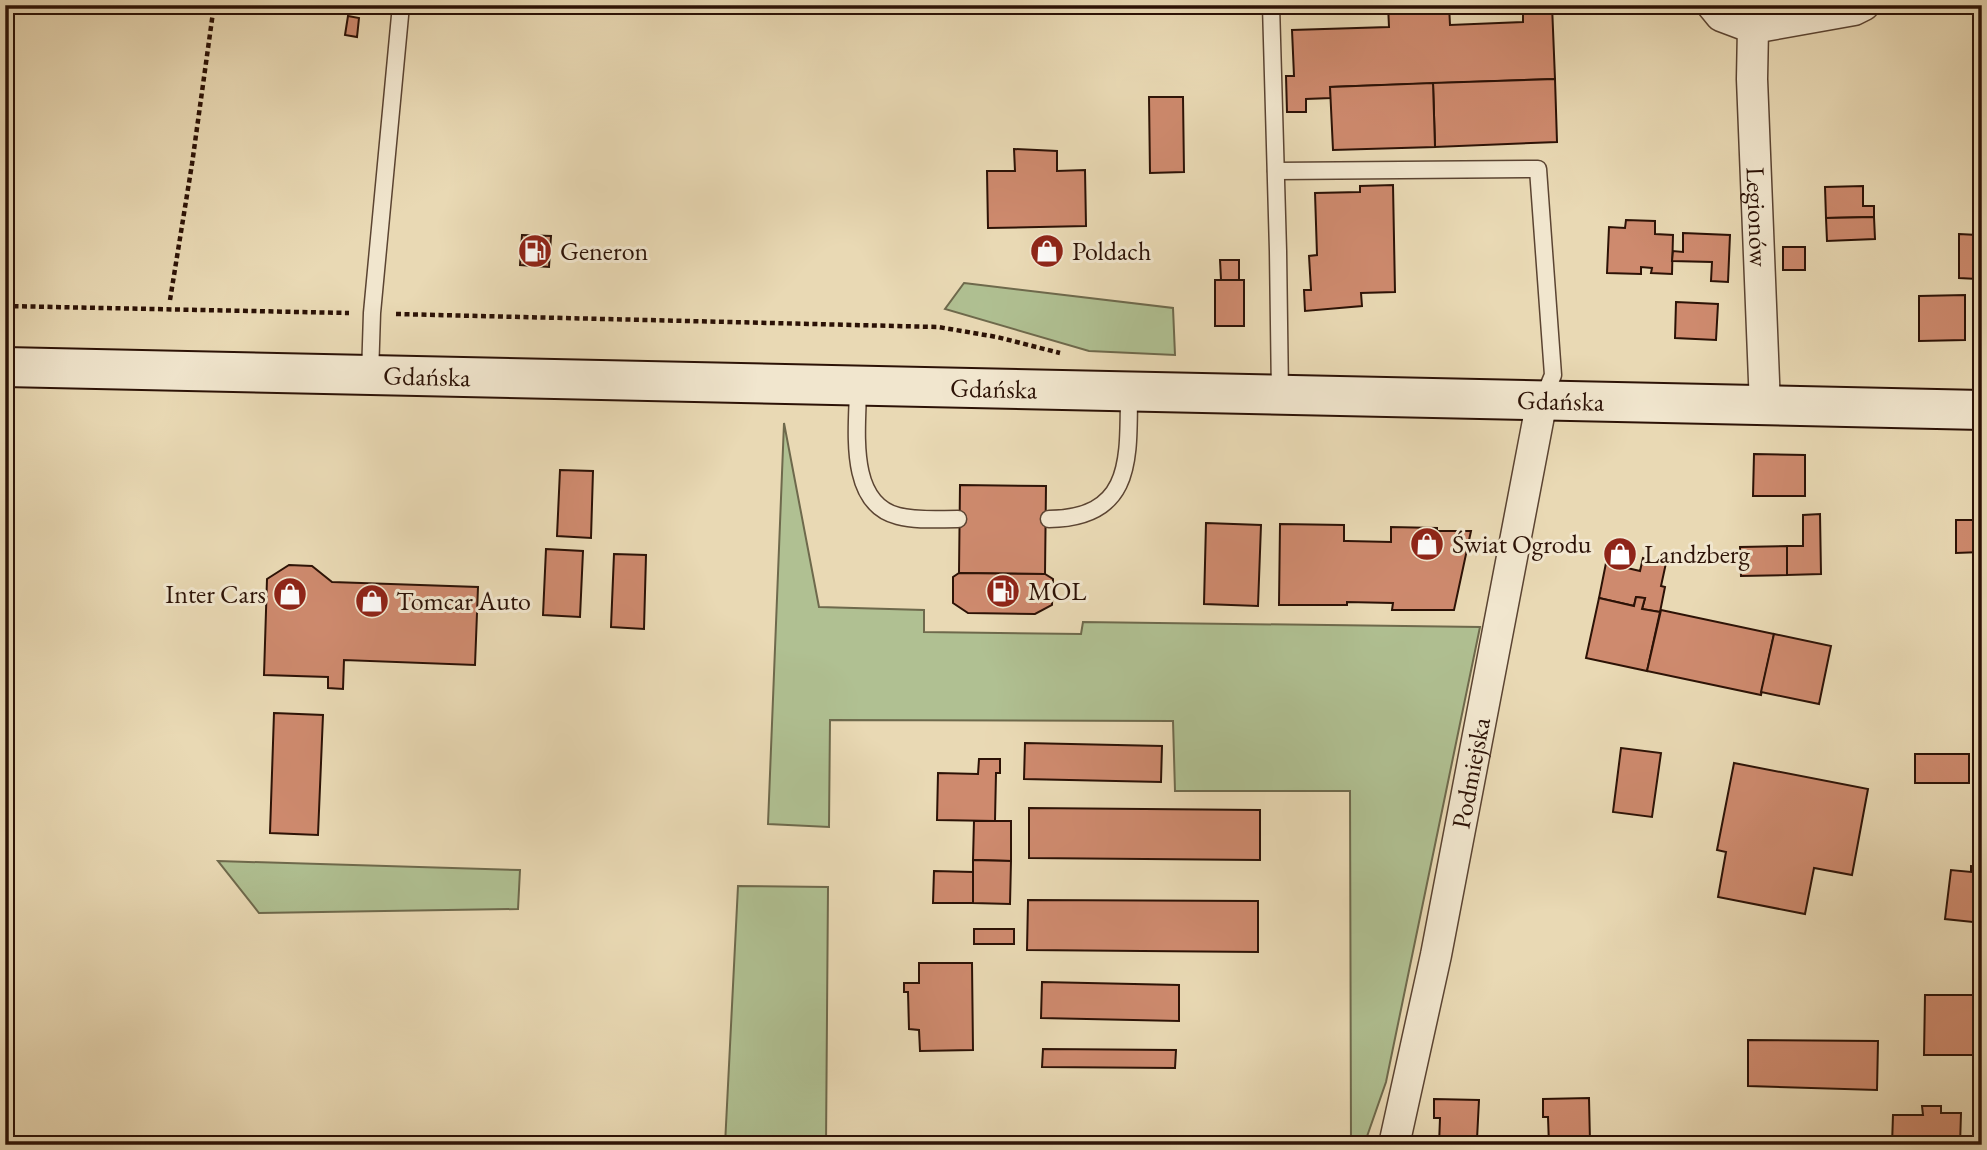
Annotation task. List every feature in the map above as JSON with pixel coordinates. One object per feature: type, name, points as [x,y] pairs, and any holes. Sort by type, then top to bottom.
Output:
[{"type":"main road","name":"Gdańska","points":[[5,368],[1982,410]]},
{"type":"street","points":[[1712,5],[1721,16],[1753,29],[1854,10],[1864,5]]},
{"type":"street","name":"Legionów","points":[[1753,29],[1752,79],[1765,406]]},
{"type":"street","name":"Podmiejska","points":[[1394,1145],[1436,954],[1542,400]]},
{"type":"lane","points":[[370,375],[372,313],[401,5]]},
{"type":"lane","points":[[1271,5],[1280,395]]},
{"type":"lane","points":[[1276,171],[1538,169],[1553,375],[1542,400]]},
{"type":"lane","points":[[858,386],[858,459],[863,485],[876,503],[895,516],[958,519]]},
{"type":"lane","points":[[1049,519],[1066,518],[1098,508],[1116,492],[1128,457],[1129,391]]},
{"type":"path","points":[[170,300],[214,5]]},
{"type":"path","points":[[5,306],[925,326],[997,337]]},
{"type":"green space","points":[[964,283],[1173,308],[1175,355],[1089,351],[945,309]]},
{"type":"green space","points":[[784,423],[819,607],[924,610],[924,632],[1081,634],[1083,622],[1480,627],[1386,1082],[1364,1145],[1351,1145],[1350,791],[1175,791],[1173,721],[830,720],[829,827],[768,824]]},
{"type":"green space","points":[[218,861],[520,870],[518,909],[259,913]]},
{"type":"green space","points":[[738,886],[828,887],[826,1145],[725,1145]]},
{"type":"building","points":[[1388,5],[1449,5],[1450,25],[1523,22],[1523,5],[1552,5],[1555,79],[1330,87],[1331,98],[1306,99],[1306,112],[1287,112],[1286,76],[1294,76],[1292,30],[1389,27]]},
{"type":"building","points":[[348,16],[359,18],[357,37],[345,35]]},
{"type":"building","points":[[1555,79],[1557,142],[1435,147],[1433,83]]},
{"type":"building","points":[[1433,83],[1435,147],[1333,150],[1330,87]]},
{"type":"building","points":[[1149,97],[1183,97],[1184,172],[1150,173]]},
{"type":"building","points":[[1014,149],[1057,151],[1057,171],[1085,170],[1086,226],[988,228],[987,171],[1015,171]]},
{"type":"building","points":[[1393,185],[1395,292],[1361,293],[1362,306],[1305,311],[1304,290],[1311,290],[1309,256],[1317,255],[1315,193],[1360,192],[1360,186]]},
{"type":"building","points":[[1863,186],[1863,206],[1874,206],[1874,217],[1826,218],[1825,187]]},
{"type":"building","points":[[1874,217],[1875,239],[1827,241],[1826,218]]},
{"type":"building","points":[[1626,220],[1655,221],[1655,234],[1673,235],[1672,274],[1651,273],[1652,268],[1641,267],[1641,274],[1607,273],[1609,227],[1625,228]]},
{"type":"building","points":[[1683,233],[1730,235],[1728,282],[1711,281],[1712,262],[1672,261],[1673,251],[1683,252]]},
{"type":"building","points":[[1959,234],[1977,235],[1977,279],[1959,278]]},
{"type":"building","name":"Generon","points":[[522,235],[551,236],[549,267],[520,265]]},
{"type":"building","points":[[1783,247],[1805,247],[1805,270],[1783,270]]},
{"type":"building","points":[[1220,260],[1239,260],[1239,280],[1221,280]]},
{"type":"building","points":[[1215,280],[1244,280],[1244,326],[1215,326]]},
{"type":"building","points":[[1965,295],[1965,340],[1919,341],[1919,296]]},
{"type":"building","points":[[1676,302],[1718,304],[1716,340],[1675,338]]},
{"type":"building","points":[[1754,454],[1805,455],[1805,496],[1753,496]]},
{"type":"building","points":[[560,470],[593,471],[591,538],[557,536]]},
{"type":"building","points":[[960,485],[1046,486],[1045,574],[959,573]]},
{"type":"building","points":[[1820,514],[1821,574],[1787,575],[1787,546],[1803,546],[1803,515]]},
{"type":"building","points":[[1956,520],[1981,520],[1981,552],[1956,553]]},
{"type":"building","points":[[1206,523],[1261,525],[1258,606],[1204,604]]},
{"type":"building","points":[[1280,524],[1344,525],[1344,541],[1391,542],[1391,527],[1471,531],[1454,610],[1392,610],[1393,603],[1279,605]]},
{"type":"building","points":[[1787,546],[1787,575],[1741,576],[1740,547]]},
{"type":"building","points":[[546,549],[583,551],[580,617],[543,615]]},
{"type":"building","points":[[614,554],[646,555],[644,629],[611,627]]},
{"type":"building","points":[[1643,558],[1666,563],[1661,586],[1665,587],[1660,612],[1642,609],[1645,598],[1636,597],[1634,606],[1599,598],[1606,563],[1640,571]]},
{"type":"building","points":[[289,565],[312,566],[332,582],[478,587],[475,665],[344,660],[343,689],[328,688],[328,677],[264,675],[267,579]]},
{"type":"building","name":"MOL","points":[[959,573],[1045,574],[1053,579],[1052,605],[1035,614],[968,613],[953,603],[953,577]]},
{"type":"building","points":[[1636,597],[1645,598],[1642,609],[1660,612],[1647,671],[1586,658],[1599,598],[1634,606]]},
{"type":"building","points":[[1661,610],[1774,634],[1761,695],[1647,671]]},
{"type":"building","points":[[1774,634],[1831,646],[1819,704],[1761,692]]},
{"type":"building","points":[[274,713],[323,715],[318,835],[270,833]]},
{"type":"building","points":[[1025,743],[1162,746],[1161,782],[1024,779]]},
{"type":"building","points":[[1621,748],[1661,753],[1652,817],[1613,812]]},
{"type":"building","points":[[1915,754],[1969,754],[1969,783],[1915,783]]},
{"type":"building","points":[[979,759],[1000,759],[1000,773],[996,773],[995,821],[937,820],[938,773],[978,774]]},
{"type":"building","points":[[1734,763],[1868,789],[1852,875],[1814,868],[1805,914],[1718,897],[1726,852],[1717,850]]},
{"type":"building","points":[[1029,808],[1260,810],[1260,860],[1029,858]]},
{"type":"building","points":[[974,821],[1011,821],[1011,861],[973,860]]},
{"type":"building","points":[[973,860],[1011,861],[1010,904],[973,903]]},
{"type":"building","points":[[1971,866],[1982,867],[1982,923],[1945,919],[1951,870],[1971,872]]},
{"type":"building","points":[[934,871],[973,872],[973,903],[933,903]]},
{"type":"building","points":[[1028,900],[1258,901],[1258,952],[1027,950]]},
{"type":"building","points":[[974,929],[1014,929],[1014,944],[974,944]]},
{"type":"building","points":[[919,963],[972,963],[973,1050],[920,1051],[919,1030],[909,1029],[908,992],[904,992],[904,983],[919,983]]},
{"type":"building","points":[[1042,982],[1179,985],[1179,1021],[1041,1018]]},
{"type":"building","points":[[1925,995],[1982,995],[1982,1055],[1924,1055]]},
{"type":"building","points":[[1748,1040],[1878,1041],[1877,1090],[1748,1086]]},
{"type":"building","points":[[1043,1049],[1176,1050],[1175,1068],[1042,1067]]},
{"type":"building","points":[[1589,1098],[1590,1141],[1549,1145],[1548,1117],[1543,1117],[1543,1099]]},
{"type":"building","points":[[1434,1099],[1479,1100],[1477,1139],[1458,1138],[1458,1145],[1439,1145],[1440,1118],[1434,1118]]},
{"type":"building","points":[[1922,1106],[1941,1106],[1941,1113],[1961,1113],[1960,1145],[1892,1145],[1893,1115],[1923,1115]]},
{"type":"place","name":"Generon","points":[[535,251]]},
{"type":"place","name":"Poldach","points":[[1047,251]]},
{"type":"place","name":"Świat Ogrodu","points":[[1427,544]]},
{"type":"place","name":"Landzberg","points":[[1620,554]]},
{"type":"place","name":"MOL","points":[[1003,591]]},
{"type":"place","name":"Inter Cars","points":[[290,594]]},
{"type":"place","name":"Tomcar Auto","points":[[372,601]]}]
